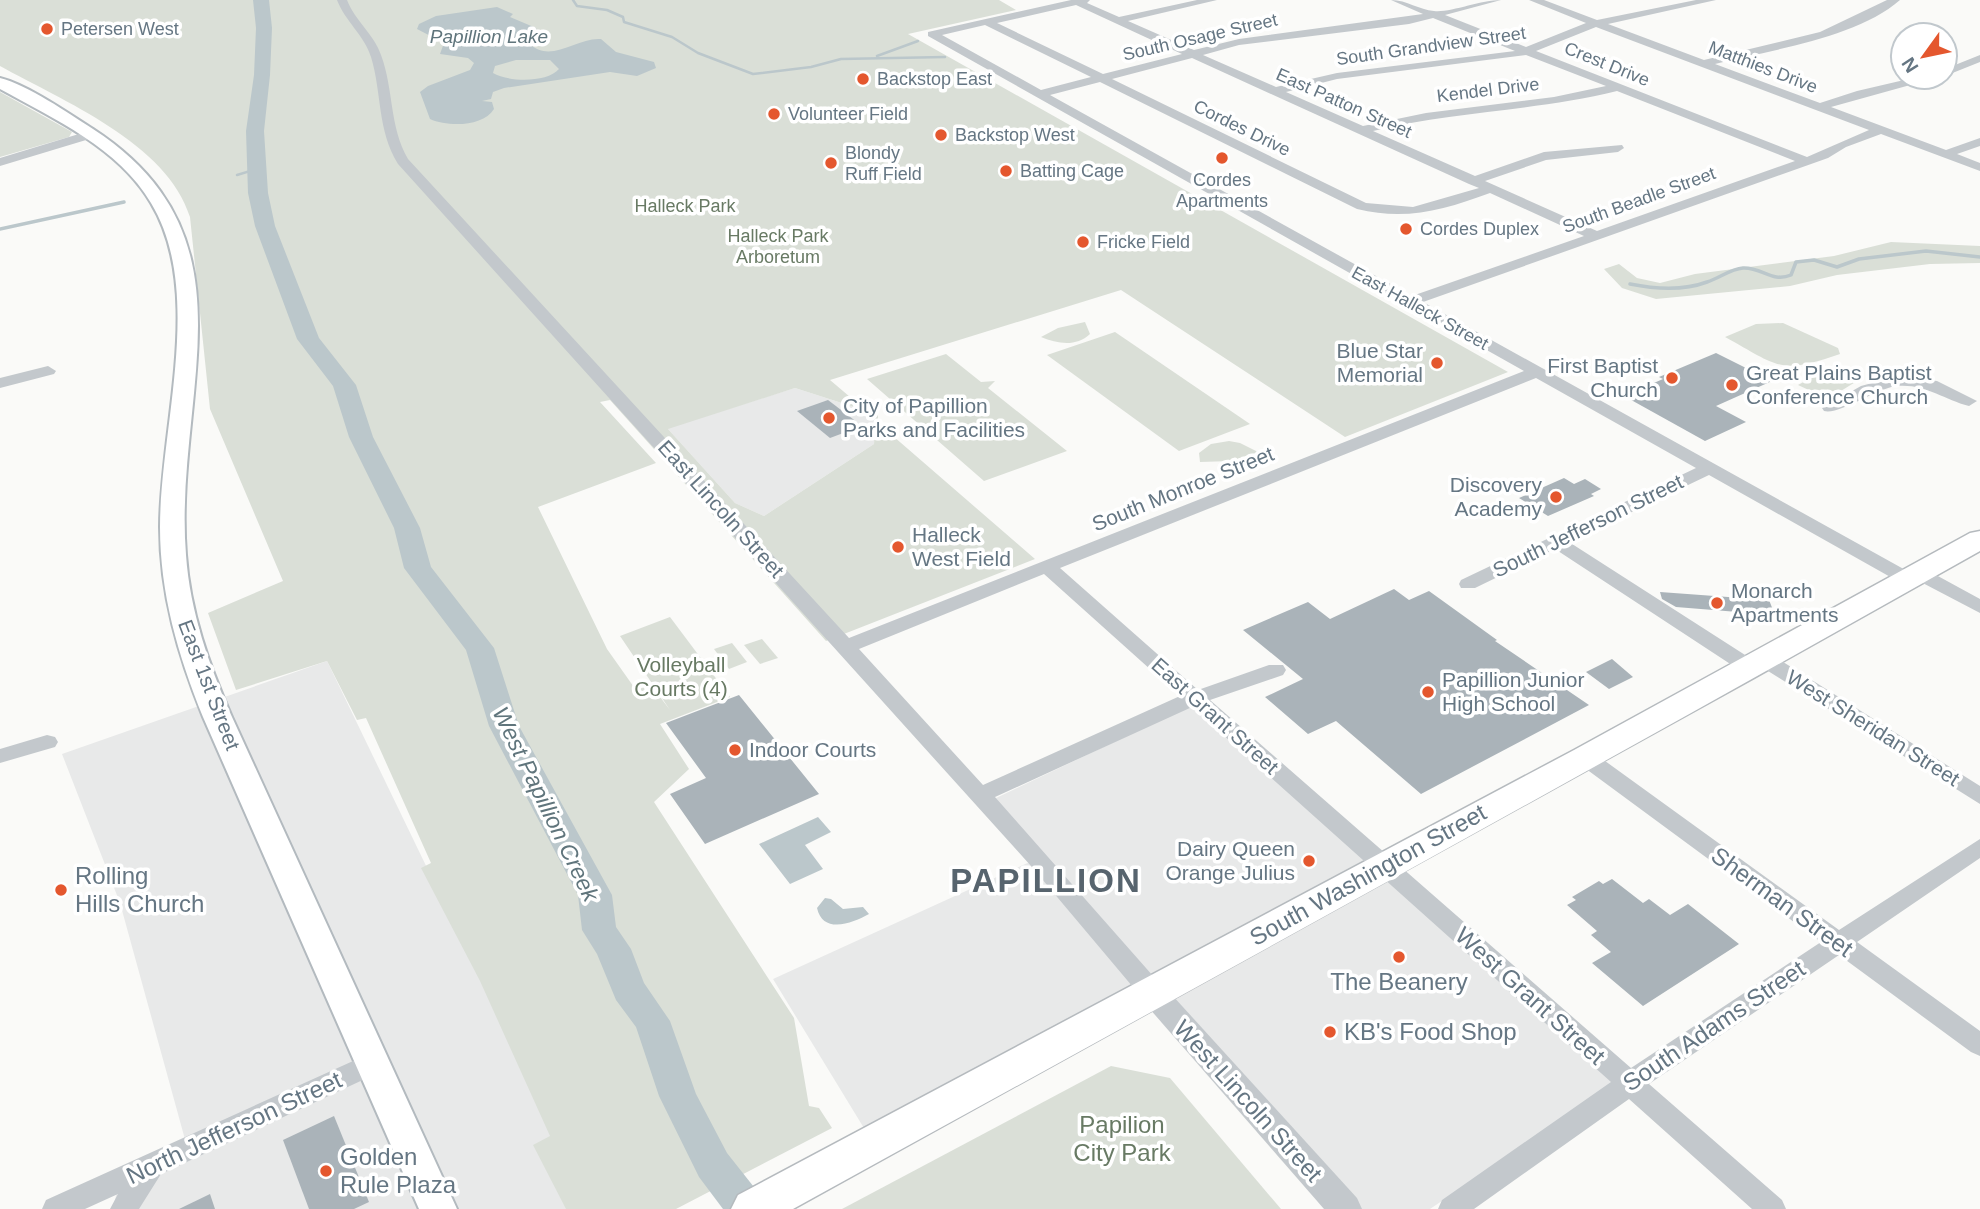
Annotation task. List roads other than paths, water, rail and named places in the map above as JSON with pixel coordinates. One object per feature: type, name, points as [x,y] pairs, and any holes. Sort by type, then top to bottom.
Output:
[{"type":"main road","name":"East 1st Street","points":[[0,83],[92,134],[133,166],[152,189],[176,232],[187,273],[188,329],[172,518],[174,566],[181,612],[219,714],[438,1209]]},
{"type":"main road","name":"South Washington Street","points":[[753,1209],[1382,865],[1586,758],[1980,539]]},
{"type":"street","name":"East Lincoln Street","points":[[342,0],[349,18],[373,47],[390,134],[403,161],[980,795],[1152,992]]},
{"type":"street","points":[[1119,20],[1212,0]]},
{"type":"street","name":"Crest Drive","points":[[1395,0],[1806,161]]},
{"type":"street","name":"South Osage Street","points":[[1037,95],[1192,53],[1272,36],[1436,16],[1496,0]]},
{"type":"street","name":"Matthies Drive","points":[[1534,0],[1980,167]]},
{"type":"street","name":"South Grandview Street","points":[[1276,91],[1337,76],[1528,52],[1597,23],[1711,0]]},
{"type":"street","points":[[1704,63],[1804,41],[1850,24],[1895,0]]},
{"type":"street","points":[[932,34],[1081,1]]},
{"type":"street","name":"East Patton Street","points":[[1081,1],[1596,236]]},
{"type":"street","points":[[1021,4],[1034,12]]},
{"type":"street","name":"Cordes Drive","points":[[987,22],[1345,198],[1379,211],[1421,212],[1491,188]]},
{"type":"street","name":"East Halleck Street","points":[[932,34],[1708,469],[1913,576],[1980,607]]},
{"type":"street","points":[[1959,67],[1980,58]]},
{"type":"street","points":[[1819,107],[1889,87]]},
{"type":"street","name":"Kendel Drive","points":[[1362,130],[1402,118],[1574,98],[1618,88]]},
{"type":"street","name":"South Beadle Street","points":[[1410,302],[1806,161],[1880,130]]},
{"type":"street","points":[[0,162],[92,134]]},
{"type":"street","points":[[1946,154],[1980,142]]},
{"type":"street","points":[[1474,181],[1544,156],[1618,148]]},
{"type":"street","points":[[0,383],[48,371]]},
{"type":"street","name":"South Monroe Street","points":[[845,647],[1536,373]]},
{"type":"street","points":[[1830,408],[1865,387],[1887,380],[1918,381],[1969,401]]},
{"type":"street","name":"South Jefferson Street","points":[[1468,584],[1708,469]]},
{"type":"street","name":"West Sheridan Street","points":[[1556,542],[1980,796]]},
{"type":"street","name":"East Grant Street","points":[[1047,568],[1382,865]]},
{"type":"street","points":[[980,795],[1193,698],[1276,670]]},
{"type":"street","points":[[0,756],[47,742]]},
{"type":"street","name":"Sherman Street","points":[[1586,758],[1980,1045]]},
{"type":"street","name":"South Adams Street","points":[[1452,1209],[1629,1083],[1980,847]]},
{"type":"street","name":"West Grant Street","points":[[1382,865],[1772,1209]]},
{"type":"street","name":"West Lincoln Street","points":[[1152,992],[1345,1209]]},
{"type":"street","name":"North Jefferson Street","points":[[56,1209],[96,1200],[150,1167],[373,1063]]},
{"type":"street","points":[[124,1209],[150,1167]]},
{"type":"water","name":"Papillion Lake","points":[[497,7],[513,14],[510,17],[536,28],[537,33],[530,44],[538,49],[555,51],[592,39],[601,39],[616,52],[654,62],[656,68],[637,76],[610,72],[504,88],[493,92],[491,99],[482,101],[492,102],[494,109],[482,119],[465,124],[437,122],[430,119],[420,92],[428,86],[470,70],[474,63],[468,58],[440,54],[444,43],[417,29],[419,24],[436,16]],"holes":[[[516,60],[550,60],[559,69],[546,77],[527,80],[493,73],[495,66]]]},
{"type":"water","points":[[818,817],[831,832],[805,845],[823,869],[790,884],[759,844]]},
{"type":"water","points":[[825,898],[831,899],[843,909],[863,907],[869,914],[839,925],[825,922],[817,908]]},
{"type":"waterway","name":"West Papillion Creek","points":[[261,0],[264,28],[262,75],[255,131],[258,148],[258,193],[265,226],[308,339],[344,385],[361,437],[407,528],[418,568],[480,648],[504,726],[595,895],[599,930],[613,949],[629,990],[652,1021],[678,1096],[713,1165],[747,1209]]},
{"type":"waterway","points":[[573,0],[577,6],[607,10],[623,17],[624,22],[672,37],[698,53],[753,74],[811,67],[841,59],[945,57]]},
{"type":"waterway","points":[[877,56],[918,41]]},
{"type":"waterway","points":[[237,175],[257,169]]},
{"type":"waterway","points":[[0,229],[124,202]]},
{"type":"waterway","points":[[1630,284],[1659,288],[1688,287],[1743,268],[1784,277],[1791,275],[1796,262],[1814,260],[1837,267],[1859,259],[1926,251],[1980,257]]},
{"type":"place","name":"Petersen West","points":[[47,29]]},
{"type":"place","name":"Backstop East","points":[[863,79]]},
{"type":"place","name":"Volunteer Field","points":[[774,114]]},
{"type":"place","name":"Backstop West","points":[[941,135]]},
{"type":"place","name":"Cordes Apartments","points":[[1222,158]]},
{"type":"place","name":"Blondy Ruff Field","points":[[831,163]]},
{"type":"place","name":"Batting Cage","points":[[1006,171]]},
{"type":"place","name":"Cordes Duplex","points":[[1406,229]]},
{"type":"place","name":"Fricke Field","points":[[1083,242]]},
{"type":"place","name":"Blue Star Memorial","points":[[1437,363]]},
{"type":"place","name":"First Baptist Church","points":[[1672,378]]},
{"type":"place","name":"Great Plains Baptist Conference Church","points":[[1732,385]]},
{"type":"place","name":"City of Papillion Parks and Facilities","points":[[829,418]]},
{"type":"place","name":"Discovery Academy","points":[[1556,497]]},
{"type":"place","name":"Halleck West Field","points":[[898,547]]},
{"type":"place","name":"Monarch Apartments","points":[[1717,603]]},
{"type":"place","name":"Papillion Junior High School","points":[[1428,692]]},
{"type":"place","name":"Indoor Courts","points":[[735,750]]},
{"type":"place","name":"Dairy Queen Orange Julius","points":[[1309,861]]},
{"type":"place","name":"Rolling Hills Church","points":[[61,890]]},
{"type":"place","name":"The Beanery","points":[[1399,957]]},
{"type":"place","name":"KB's Food Shop","points":[[1330,1032]]},
{"type":"place","name":"Golden Rule Plaza","points":[[326,1171]]},
{"type":"district","name":"PAPILLION","points":[[1046,880]]},
{"type":"park label","name":"Halleck Park","points":[[685,206]]},
{"type":"park label","name":"Halleck Park Arboretum","points":[[778,246]]},
{"type":"park label","name":"Volleyball Courts (4)","points":[[681,677]]},
{"type":"park label","name":"Papilion City Park","points":[[1122,1139]]}]
